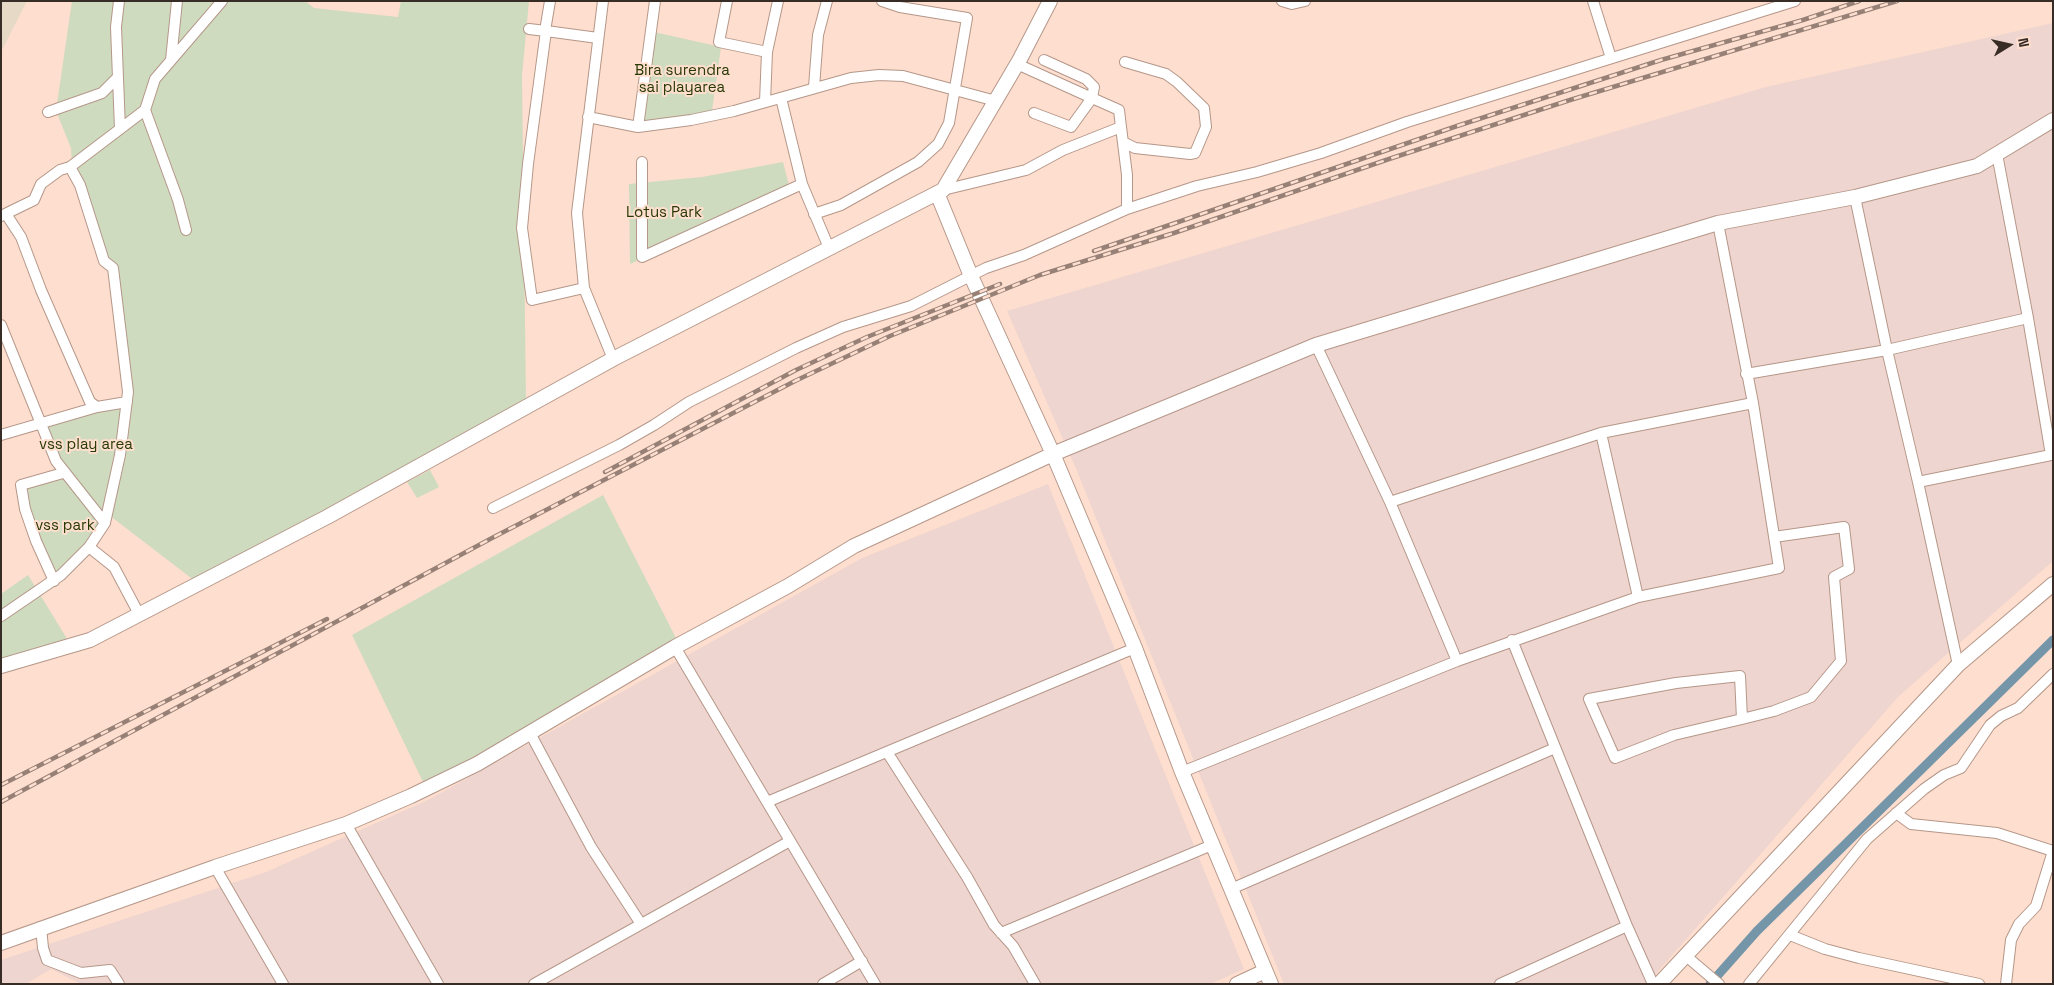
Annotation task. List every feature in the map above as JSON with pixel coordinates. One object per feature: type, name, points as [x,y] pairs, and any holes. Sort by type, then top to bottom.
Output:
[{"type":"street","points":[[119,1],[116,27],[120,129]]},
{"type":"street","points":[[171,60],[177,1]]},
{"type":"street","points":[[97,407],[90,402],[41,290],[21,237],[4,215],[34,200],[41,184],[60,170],[70,166],[145,110],[155,79],[222,1]]},
{"type":"street","points":[[550,1],[528,164],[522,228],[526,265],[532,300],[584,288]]},
{"type":"street","points":[[603,1],[577,212],[584,288],[613,359]]},
{"type":"street","points":[[638,127],[655,1]]},
{"type":"street","points":[[728,1],[720,42],[767,52]]},
{"type":"street","points":[[765,102],[767,52],[778,1]]},
{"type":"street","points":[[814,87],[818,35],[827,1]]},
{"type":"street","points":[[814,214],[841,206],[918,162],[938,144],[949,123],[967,18],[900,7],[882,1]]},
{"type":"street","points":[[940,191],[996,101],[1050,1]]},
{"type":"street","points":[[1282,1],[1292,4],[1305,1]]},
{"type":"street","points":[[1593,1],[1611,58]]},
{"type":"street","points":[[493,508],[619,445],[654,426],[689,402],[796,348],[843,326],[912,306],[971,276],[1024,255],[1127,209],[1197,186],[1257,172],[1321,153],[1407,122],[1795,1]]},
{"type":"street","points":[[529,29],[598,38]]},
{"type":"street","points":[[1044,60],[1086,79],[1094,87],[1092,98],[1071,127]]},
{"type":"street","points":[[1125,62],[1166,74],[1177,82],[1204,108],[1206,127],[1195,152],[1190,154],[1135,148],[1125,144]]},
{"type":"street","points":[[1017,64],[1119,110],[1125,144],[1127,209]]},
{"type":"street","points":[[588,117],[638,127],[691,120],[851,78],[878,75],[903,76],[996,101]]},
{"type":"street","points":[[48,112],[102,92],[118,76]]},
{"type":"street","points":[[780,98],[802,184],[828,248]]},
{"type":"street","points":[[145,110],[175,192],[186,230]]},
{"type":"street","points":[[1034,113],[1071,127],[1081,143]]},
{"type":"street","points":[[1,944],[41,928],[215,867],[346,824],[477,764],[675,647],[788,586],[854,546],[1053,454],[1316,345],[1718,223],[1855,197],[1976,166],[2053,120]]},
{"type":"street","points":[[1,666],[90,640],[327,517],[613,359],[940,191],[1026,170],[1081,143],[1121,127]]},
{"type":"street","points":[[1918,482],[2052,458],[2028,318],[1996,154]]},
{"type":"street","points":[[642,162],[642,257],[802,184]]},
{"type":"street","points":[[1,616],[54,581],[89,547],[105,522],[120,455],[127,402],[125,363],[113,268],[104,261],[80,185],[70,166]]},
{"type":"street","points":[[940,191],[971,276],[1053,454],[1135,648],[1182,772],[1268,978],[1237,984]]},
{"type":"street","points":[[1855,197],[1887,350],[1958,665]]},
{"type":"street","points":[[1182,772],[1512,640],[1638,597],[1779,568],[1752,403],[1718,223]]},
{"type":"street","points":[[1746,374],[1887,350],[2028,318]]},
{"type":"street","points":[[1,325],[63,473],[105,522]]},
{"type":"street","points":[[1316,345],[1390,502],[1457,661]]},
{"type":"street","points":[[1,435],[97,407],[127,402]]},
{"type":"street","points":[[1390,502],[1601,432],[1752,403]]},
{"type":"street","points":[[1601,432],[1638,597]]},
{"type":"street","points":[[54,581],[36,541],[21,485],[63,473]]},
{"type":"street","points":[[1742,719],[1740,676],[1676,683],[1589,699],[1615,758],[1674,735],[1742,719],[1774,711],[1811,697],[1841,661],[1834,577],[1849,569],[1844,527],[1774,537]]},
{"type":"street","points":[[89,547],[114,567],[139,614]]},
{"type":"street","points":[[1659,984],[1958,665],[2053,584]]},
{"type":"street","points":[[1512,640],[1627,926],[1653,984]]},
{"type":"street","points":[[675,647],[875,984]]},
{"type":"street","points":[[767,802],[1135,648]]},
{"type":"street","points":[[1749,984],[1866,839],[1944,775],[1961,768],[1990,725],[2001,716],[2018,708],[2053,674]]},
{"type":"street","points":[[530,733],[591,847],[641,924]]},
{"type":"street","points":[[1231,889],[1555,748]]},
{"type":"street","points":[[887,752],[1002,933],[1013,946],[1035,984]]},
{"type":"street","points":[[1896,813],[1911,824],[1997,833],[2053,851],[2036,906],[2020,924],[2011,940],[2006,984]]},
{"type":"street","points":[[346,824],[438,984]]},
{"type":"street","points":[[534,984],[790,841]]},
{"type":"street","points":[[1002,933],[1212,845]]},
{"type":"street","points":[[215,867],[283,984]]},
{"type":"street","points":[[1500,984],[1627,926]]},
{"type":"street","points":[[41,928],[43,948],[47,960],[81,972],[110,970],[119,984]]},
{"type":"street","points":[[1790,935],[1825,949],[1859,958],[1978,984]]},
{"type":"street","points":[[1686,956],[1719,984]]},
{"type":"street","points":[[823,984],[862,961]]},
{"type":"shaded area","points":[[1,1],[27,1],[1,52]]},
{"type":"shaded area","points":[[2053,23],[2053,561],[1898,697],[1647,984],[1284,984],[1077,471],[1007,311],[1766,87]]},
{"type":"shaded area","points":[[1048,484],[1244,969],[1210,984],[81,984],[51,969],[26,984],[1,984],[1,960],[266,872],[428,800],[862,558]]},
{"type":"green space","points":[[72,1],[305,1],[314,8],[398,17],[401,1],[529,1],[522,76],[526,404],[195,581],[109,515],[127,415],[124,332],[106,260],[72,168],[71,148],[56,111]]},
{"type":"green space","name":"Bira surendra sai playarea","points":[[654,32],[721,47],[712,111],[642,123]]},
{"type":"green space","name":"Lotus Park","points":[[783,162],[791,193],[630,264],[629,184],[702,177]]},
{"type":"green space","name":"vss play area","points":[[126,403],[104,520],[65,474],[43,425]]},
{"type":"green space","points":[[430,470],[439,487],[417,498],[407,482]]},
{"type":"green space","name":"vss park","points":[[63,473],[104,522],[54,580],[21,485]]},
{"type":"green space","points":[[603,495],[676,638],[482,760],[426,788],[352,635]]},
{"type":"green space","points":[[28,575],[69,642],[1,661],[1,594]]},
{"type":"waterway","points":[[1710,984],[1757,931],[2053,640]]},
{"type":"railway","points":[[1094,251],[1457,126],[1661,60],[1803,20],[1859,1]]},
{"type":"railway","points":[[1,802],[492,538],[795,381],[890,336],[1040,275],[1174,233],[1389,159],[1570,100],[1897,1]]},
{"type":"railway","points":[[605,472],[796,370],[867,337],[1000,284]]},
{"type":"railway","points":[[1,785],[327,619]]}]
